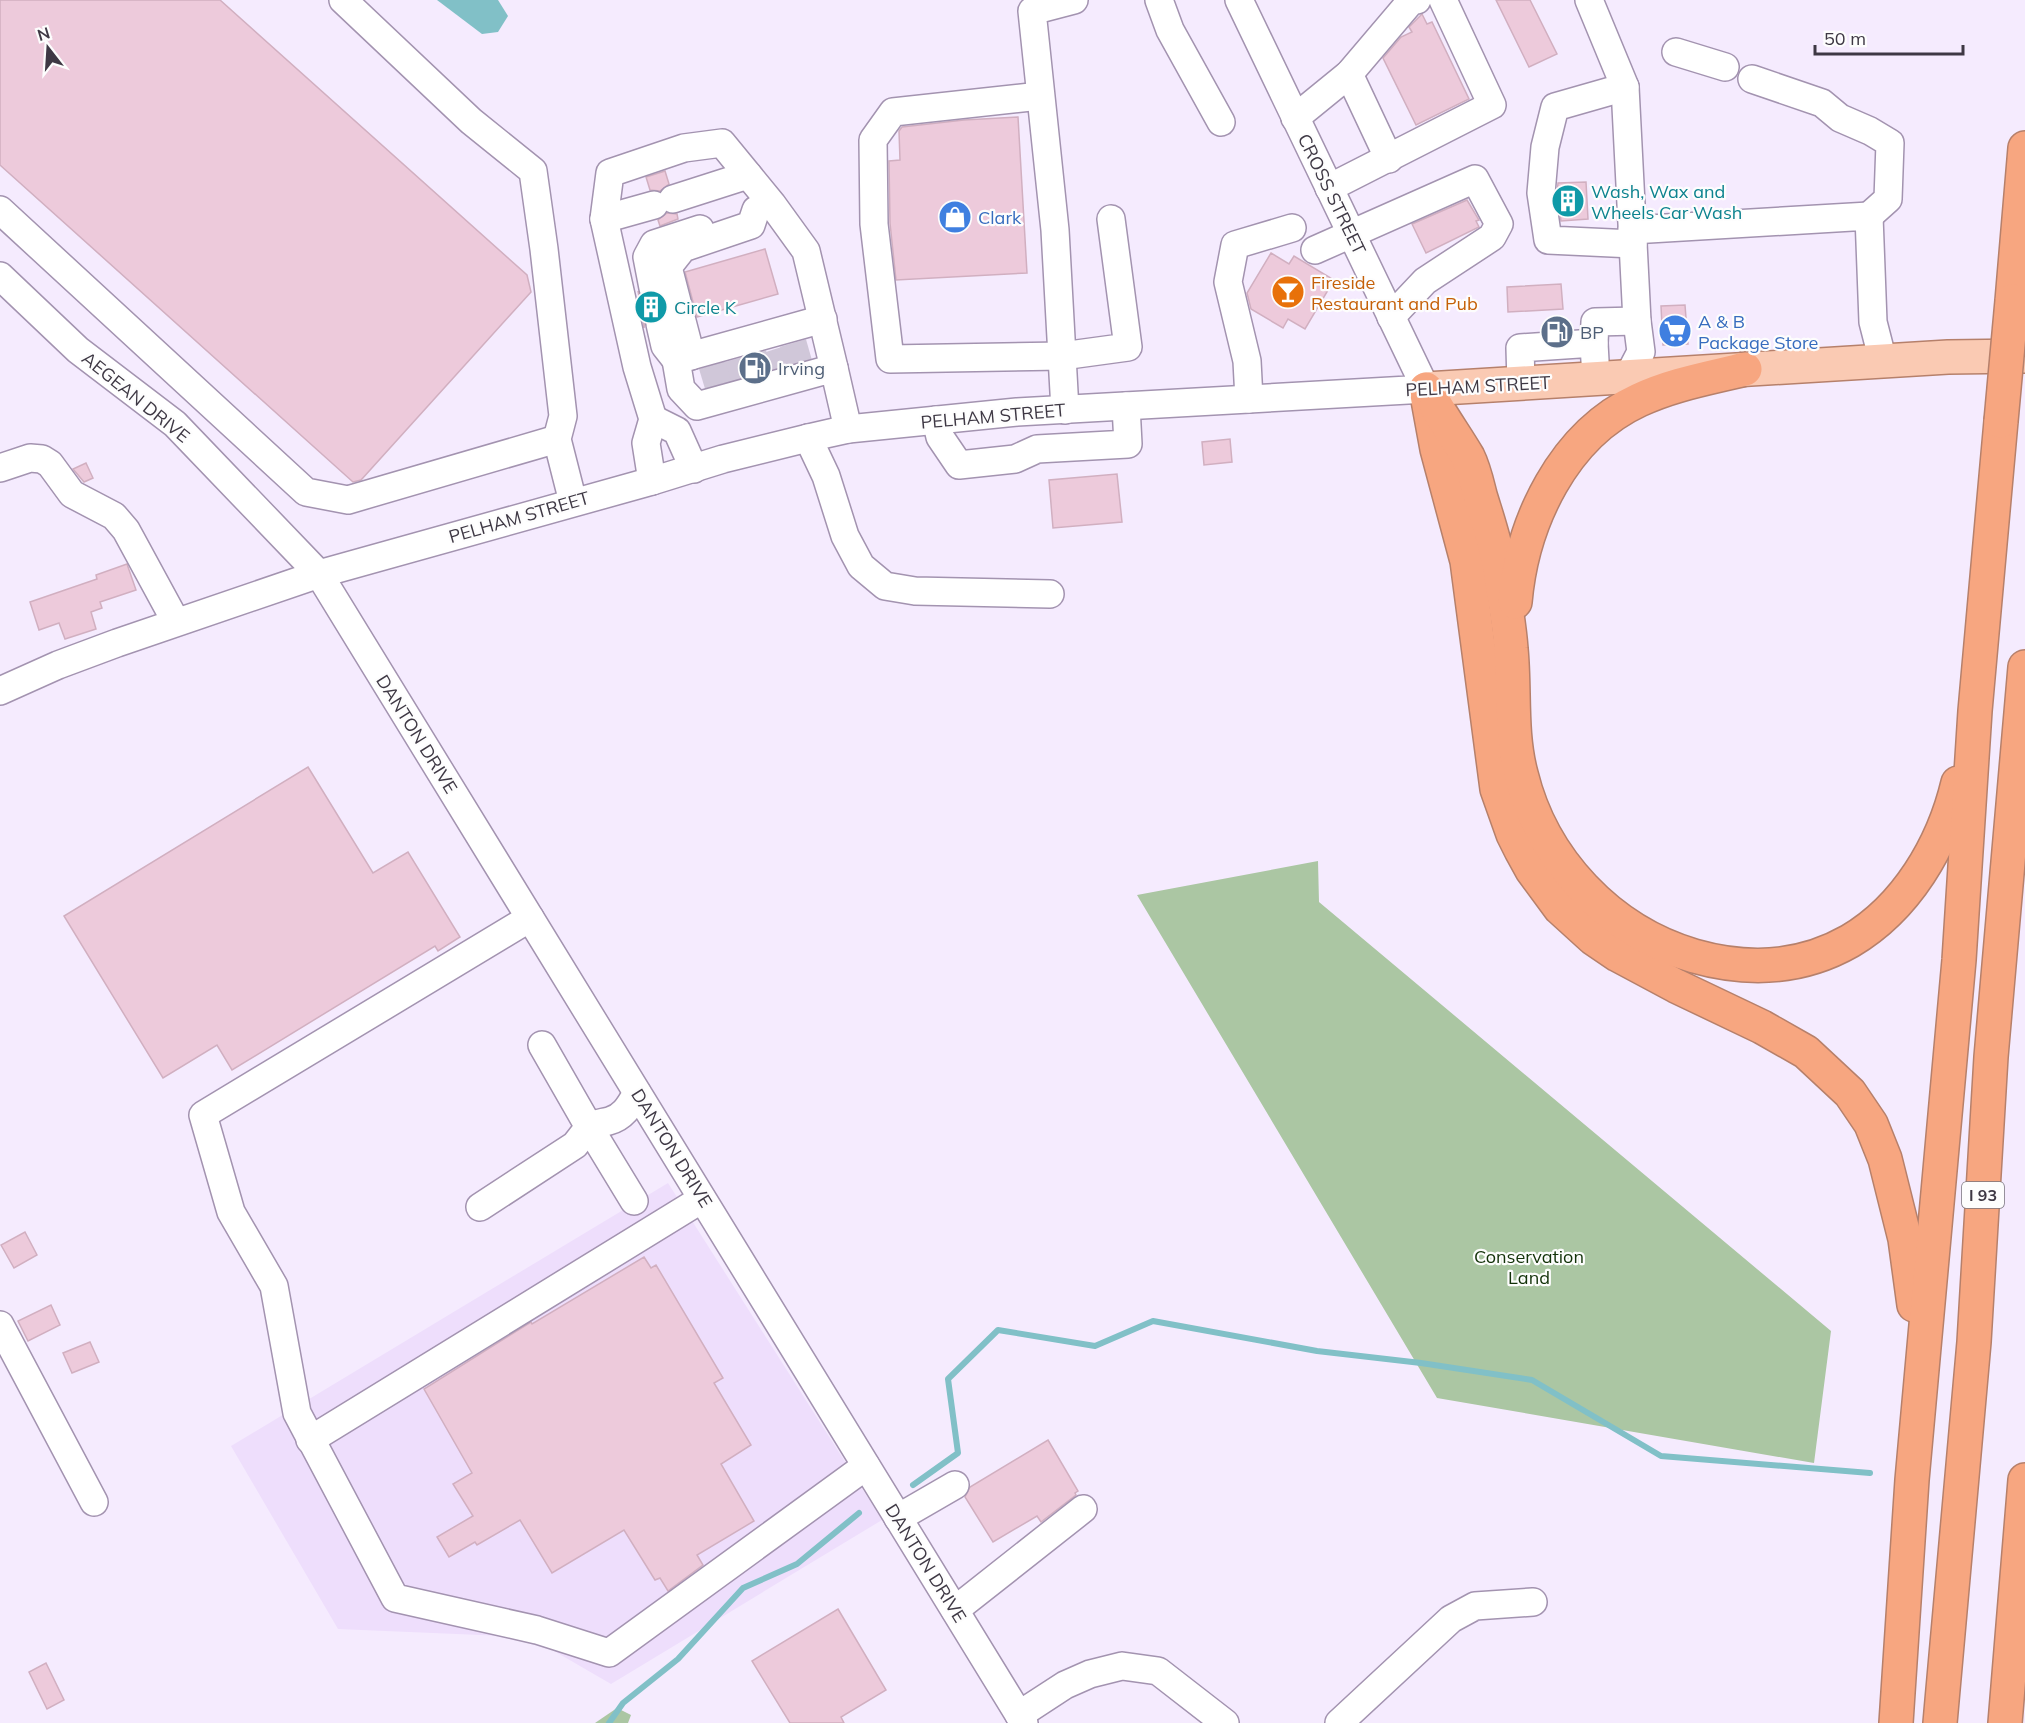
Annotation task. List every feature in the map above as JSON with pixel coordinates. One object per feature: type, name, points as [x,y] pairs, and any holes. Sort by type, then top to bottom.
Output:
[{"type":"highway","points":[[1912,1479],[1959,960],[1976,711],[2025,148]]},
{"type":"highway","points":[[1511,649],[1520,563],[1537,512],[1565,463],[1601,423],[1638,400],[1688,382],[1745,369]]},
{"type":"highway","points":[[1426,389],[1469,459],[1498,561],[1511,649],[1514,728],[1520,773],[1528,800],[1539,826],[1564,865],[1588,893],[1632,928],[1682,952],[1736,965],[1762,966],[1789,963],[1814,957],[1854,938],[1883,918],[1917,877],[1937,842],[1953,806],[1976,711]]},
{"type":"highway","points":[[1426,389],[1437,450],[1467,561],[1497,789],[1513,834],[1532,870],[1572,920],[1618,955],[1762,1027],[1806,1052],[1850,1093],[1866,1116],[1879,1141],[1905,1239],[1914,1304],[1916,1395],[1896,1723]]},
{"type":"highway","name":"I 93","points":[[1940,1723],[1974,1342],[1991,1057],[2025,667]]},
{"type":"highway","points":[[2005,1723],[2025,1480]]},
{"type":"main road","name":"PELHAM STREET","points":[[1426,389],[1948,357],[2025,356]]},
{"type":"street","points":[[343,0],[471,121],[532,171],[544,249],[563,416],[556,440],[573,502]]},
{"type":"street","points":[[1065,410],[1054,230],[1032,11],[1074,0]]},
{"type":"street","points":[[1159,0],[1170,30],[1221,122]]},
{"type":"street","name":"CROSS STREET","points":[[1239,0],[1426,389]]},
{"type":"street","points":[[1295,117],[1349,74],[1411,1],[1417,0]]},
{"type":"street","points":[[1329,188],[1492,105],[1443,0]]},
{"type":"street","points":[[1589,0],[1625,87],[1636,321],[1641,352],[1612,378],[1594,343],[1594,322],[1636,321]]},
{"type":"street","points":[[1676,52],[1725,67]]},
{"type":"street","points":[[1349,74],[1389,159]]},
{"type":"street","points":[[1625,87],[1555,107],[1545,147],[1541,193],[1548,240],[1632,237],[1869,216],[1888,199],[1890,143],[1840,118],[1822,103],[1752,79]]},
{"type":"street","points":[[1040,96],[893,112],[873,140],[874,224],[890,360],[1062,356],[1128,347],[1111,219]]},
{"type":"street","points":[[652,481],[646,443],[650,409],[637,367],[604,219],[610,173],[684,148],[722,143],[748,175],[764,207],[806,251],[848,429]]},
{"type":"street","points":[[604,219],[748,175]]},
{"type":"street","points":[[1315,250],[1475,179],[1499,224],[1492,237],[1425,280],[1391,316]]},
{"type":"street","points":[[653,288],[647,257],[654,244],[764,207]]},
{"type":"street","points":[[749,364],[668,267],[683,248],[751,225],[764,207]]},
{"type":"street","points":[[0,210],[306,492],[348,500],[556,440]]},
{"type":"street","points":[[1869,216],[1874,322],[1883,361]]},
{"type":"street","points":[[1250,399],[1246,361],[1228,282],[1235,245],[1292,228]]},
{"type":"street","name":"AEGEAN DRIVE","points":[[0,276],[78,350],[175,424],[319,574]]},
{"type":"street","points":[[681,389],[697,406],[749,364],[823,319]]},
{"type":"street","points":[[660,324],[665,346],[749,364],[834,368]]},
{"type":"street","points":[[1521,383],[1520,348],[1594,343]]},
{"type":"street","points":[[650,409],[681,389],[749,364]]},
{"type":"street","name":"PELHAM STREET","points":[[0,691],[58,665],[319,574],[723,459],[848,429],[1065,410],[1426,389]]},
{"type":"street","points":[[936,420],[940,437],[959,465],[1015,459],[1037,449],[1128,444],[1126,406]]},
{"type":"street","points":[[650,409],[677,431],[694,469]]},
{"type":"street","points":[[808,438],[826,476],[844,536],[861,566],[885,586],[915,591],[1050,594]]},
{"type":"street","points":[[0,468],[30,458],[42,459],[50,464],[72,494],[114,516],[126,530],[176,622]]},
{"type":"street","name":"DANTON DRIVE","points":[[319,574],[1022,1719]]},
{"type":"street","points":[[530,918],[204,1115],[231,1212],[274,1286],[297,1413],[395,1598],[537,1630],[609,1653],[866,1466]]},
{"type":"street","points":[[542,1045],[593,1125],[634,1201]]},
{"type":"street","points":[[480,1207],[575,1145],[593,1125],[611,1120],[627,1110],[638,1093]]},
{"type":"street","points":[[310,1440],[702,1199]]},
{"type":"street","points":[[0,1325],[94,1502]]},
{"type":"street","points":[[898,1518],[955,1485]]},
{"type":"street","points":[[955,1610],[1083,1509]]},
{"type":"street","points":[[1339,1723],[1450,1618],[1476,1606],[1533,1602]]},
{"type":"street","points":[[1022,1719],[1065,1685],[1090,1674],[1122,1666],[1158,1671],[1225,1723]]},
{"type":"shaded area","points":[[437,0],[498,0],[508,16],[498,32],[482,34]]},
{"type":"shaded area","points":[[668,1183],[882,1520],[611,1684],[530,1637],[338,1629],[231,1446]]},
{"type":"green space","name":"Conservation Land","points":[[1318,861],[1319,902],[1831,1331],[1814,1463],[1437,1398],[1137,895]]},
{"type":"green space","points":[[617,1708],[631,1715],[628,1723],[595,1723]]},
{"type":"building","points":[[0,0],[220,0],[527,275],[531,292],[361,480],[353,482],[0,165]]},
{"type":"building","points":[[1496,0],[1530,0],[1557,54],[1529,67]]},
{"type":"building","points":[[1422,14],[1427,24],[1432,22],[1469,99],[1416,125],[1383,58],[1401,37],[1412,32],[1409,27]]},
{"type":"building","name":"Clark","points":[[1018,117],[1027,273],[896,280],[890,223],[889,161],[900,160],[899,131],[902,127]]},
{"type":"building","points":[[665,171],[669,184],[660,191],[650,190],[646,177]]},
{"type":"building","name":"Wash, Wax and Wheels Car Wash","points":[[1586,182],[1588,219],[1561,221],[1558,183]]},
{"type":"building","points":[[1467,200],[1479,220],[1476,221],[1479,227],[1426,253],[1412,224]]},
{"type":"building","points":[[667,213],[677,214],[678,219],[660,226],[658,220]]},
{"type":"building","name":"Circle K","points":[[765,249],[778,294],[697,317],[685,272]]},
{"type":"building","name":"Fireside Restaurant and Pub","points":[[1271,253],[1289,264],[1294,256],[1334,280],[1305,329],[1288,319],[1283,328],[1251,309],[1247,293]]},
{"type":"building","points":[[1561,284],[1563,309],[1508,312],[1507,287]]},
{"type":"building","points":[[638,291],[647,303],[661,301],[663,309],[656,309],[649,313],[644,328]]},
{"type":"building","name":"A & B Package Store","points":[[1685,305],[1688,344],[1663,345],[1661,306]]},
{"type":"building","points":[[1230,439],[1232,462],[1204,465],[1202,442]]},
{"type":"building","points":[[86,463],[93,478],[84,482],[73,469]]},
{"type":"building","points":[[1117,474],[1122,522],[1053,528],[1049,480]]},
{"type":"building","points":[[127,564],[136,590],[100,602],[102,608],[91,612],[96,629],[65,639],[59,623],[39,630],[30,602],[97,579],[96,575]]},
{"type":"building","points":[[308,767],[373,873],[408,852],[460,937],[438,951],[435,946],[232,1070],[217,1045],[163,1078],[64,916]]},
{"type":"building","points":[[25,1232],[37,1255],[14,1268],[1,1245]]},
{"type":"building","points":[[644,1257],[651,1268],[656,1265],[723,1378],[714,1383],[751,1445],[721,1464],[754,1521],[697,1555],[703,1565],[668,1591],[660,1578],[655,1580],[624,1530],[552,1573],[520,1520],[477,1545],[475,1542],[449,1557],[437,1537],[473,1516],[453,1484],[472,1473],[424,1389],[531,1322],[532,1324]]},
{"type":"building","points":[[51,1305],[60,1325],[28,1341],[18,1321]]},
{"type":"building","points":[[90,1342],[99,1362],[72,1373],[63,1353]]},
{"type":"building","points":[[1048,1440],[1078,1491],[1076,1495],[1041,1522],[1037,1516],[993,1542],[965,1497],[970,1487]]},
{"type":"building","points":[[838,1609],[886,1690],[841,1717],[844,1723],[790,1723],[752,1661]]},
{"type":"building","points":[[46,1663],[64,1700],[47,1709],[29,1672]]},
{"type":"waterway","points":[[913,1485],[958,1453],[948,1379],[998,1330],[1095,1346],[1153,1321],[1317,1351],[1421,1363],[1532,1380],[1661,1456],[1870,1473]]},
{"type":"waterway","points":[[609,1723],[623,1703],[678,1659],[743,1588],[797,1564],[859,1513]]},
{"type":"tunnel","points":[[653,288],[660,324]]},
{"type":"tunnel","points":[[793,343],[799,364]]},
{"type":"tunnel","points":[[772,350],[778,369]]},
{"type":"tunnel","points":[[753,354],[759,375]]},
{"type":"tunnel","points":[[732,360],[738,381]]},
{"type":"tunnel","points":[[712,365],[718,385]]},
{"type":"place","name":"Wash, Wax and Wheels Car Wash","points":[[1568,201]]},
{"type":"place","name":"Clark","points":[[955,217]]},
{"type":"place","name":"Fireside Restaurant and Pub","points":[[1288,292]]},
{"type":"place","name":"Circle K","points":[[651,307]]},
{"type":"place","name":"A & B Package Store","points":[[1675,331]]},
{"type":"place","name":"BP","points":[[1557,332]]},
{"type":"place","name":"Irving","points":[[755,368]]}]
